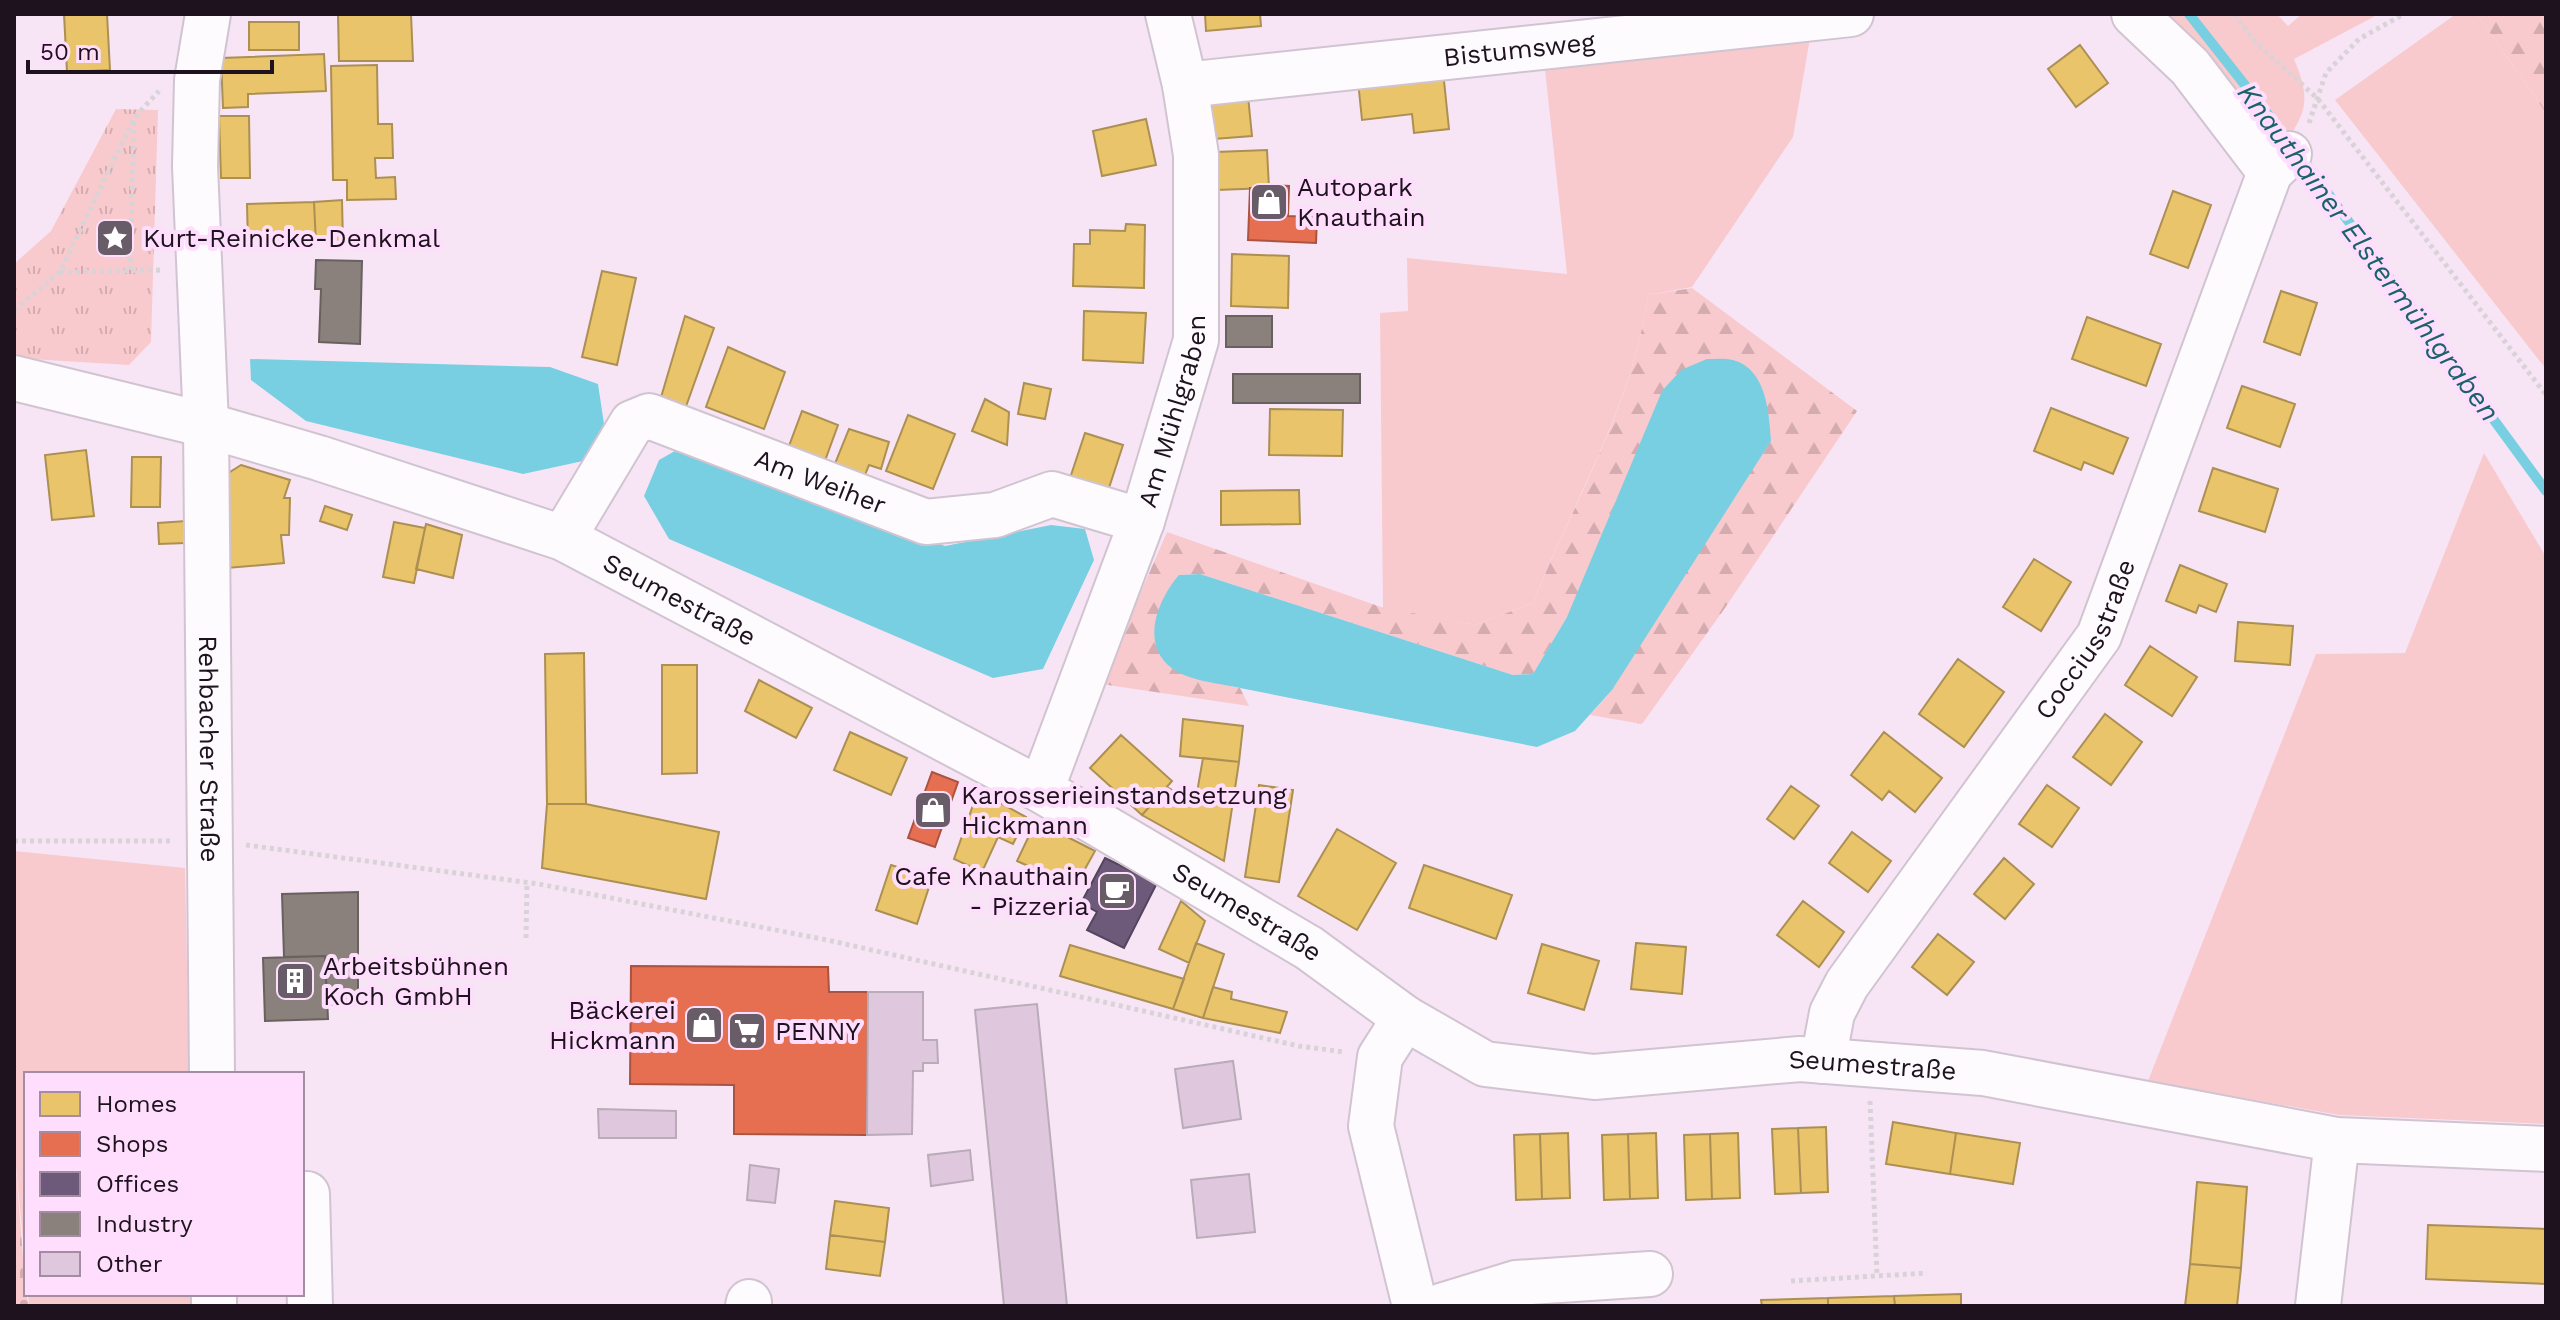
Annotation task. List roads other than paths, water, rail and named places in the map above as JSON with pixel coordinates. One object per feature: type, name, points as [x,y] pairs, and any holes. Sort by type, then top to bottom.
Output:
[{"type":"street","name":"Rehbacher Straße","points":[[208,14],[200,61],[195,166],[206,425],[212,1072]]},
{"type":"street","name":"Am Mühlgraben","points":[[1041,790],[1142,521],[1196,340],[1196,155],[1185,85],[1168,14]]},
{"type":"street","name":"Bistumsweg","points":[[1185,85],[1694,22],[1851,14]]},
{"type":"street","name":"Cocciusstraße","points":[[1823,1061],[1832,1013],[1847,984],[2099,636],[2290,150],[2190,67],[2134,14]]},
{"type":"street","name":"Seumestraße","points":[[14,378],[206,425],[563,538],[1041,790],[1309,948],[1405,1018],[1485,1064],[1594,1077],[1800,1059],[1983,1073],[2337,1140],[2546,1149]]},
{"type":"street","name":"Am Weiher","points":[[563,538],[632,423],[649,416],[926,522],[995,515],[1052,494],[1142,521]]},
{"type":"street","points":[[1405,1018],[1380,1057],[1371,1126],[1415,1306]]},
{"type":"street","points":[[2318,1306],[2337,1140]]},
{"type":"street","points":[[307,1194],[310,1306]]},
{"type":"street","points":[[1441,1306],[1516,1283],[1650,1274]]},
{"type":"water","points":[[250,359],[550,367],[598,384],[604,424],[583,461],[523,474],[306,421],[251,380]]},
{"type":"water","points":[[1707,359],[1733,360],[1753,373],[1764,394],[1771,441],[1612,690],[1575,731],[1537,747],[1202,681],[1183,675],[1160,655],[1154,632],[1165,595],[1179,575],[1200,574],[1513,675],[1533,674],[1567,617],[1662,391],[1681,370]]},
{"type":"water","points":[[682,447],[945,546],[1051,525],[1085,529],[1094,560],[1043,669],[993,678],[669,539],[644,496],[659,460]]},
{"type":"waterway","name":"Knauthainer Elstermühlgraben","points":[[2189,14],[2289,141]]},
{"type":"waterway","name":"Knauthainer Elstermühlgraben","points":[[2299,154],[2546,491]]},
{"type":"place","name":"Autopark Knauthain","points":[[1269,202]]},
{"type":"place","name":"Kurt-Reinicke-Denkmal","points":[[115,238]]},
{"type":"place","name":"Karosserieinstandsetzung Hickmann","points":[[933,810]]},
{"type":"place","name":"Cafe Knauthain - Pizzeria","points":[[1117,891]]},
{"type":"place","name":"Arbeitsbühnen Koch GmbH","points":[[295,981]]},
{"type":"place","name":"Bäckerei Hickmann","points":[[704,1025]]},
{"type":"place","name":"PENNY","points":[[747,1031]]}]
